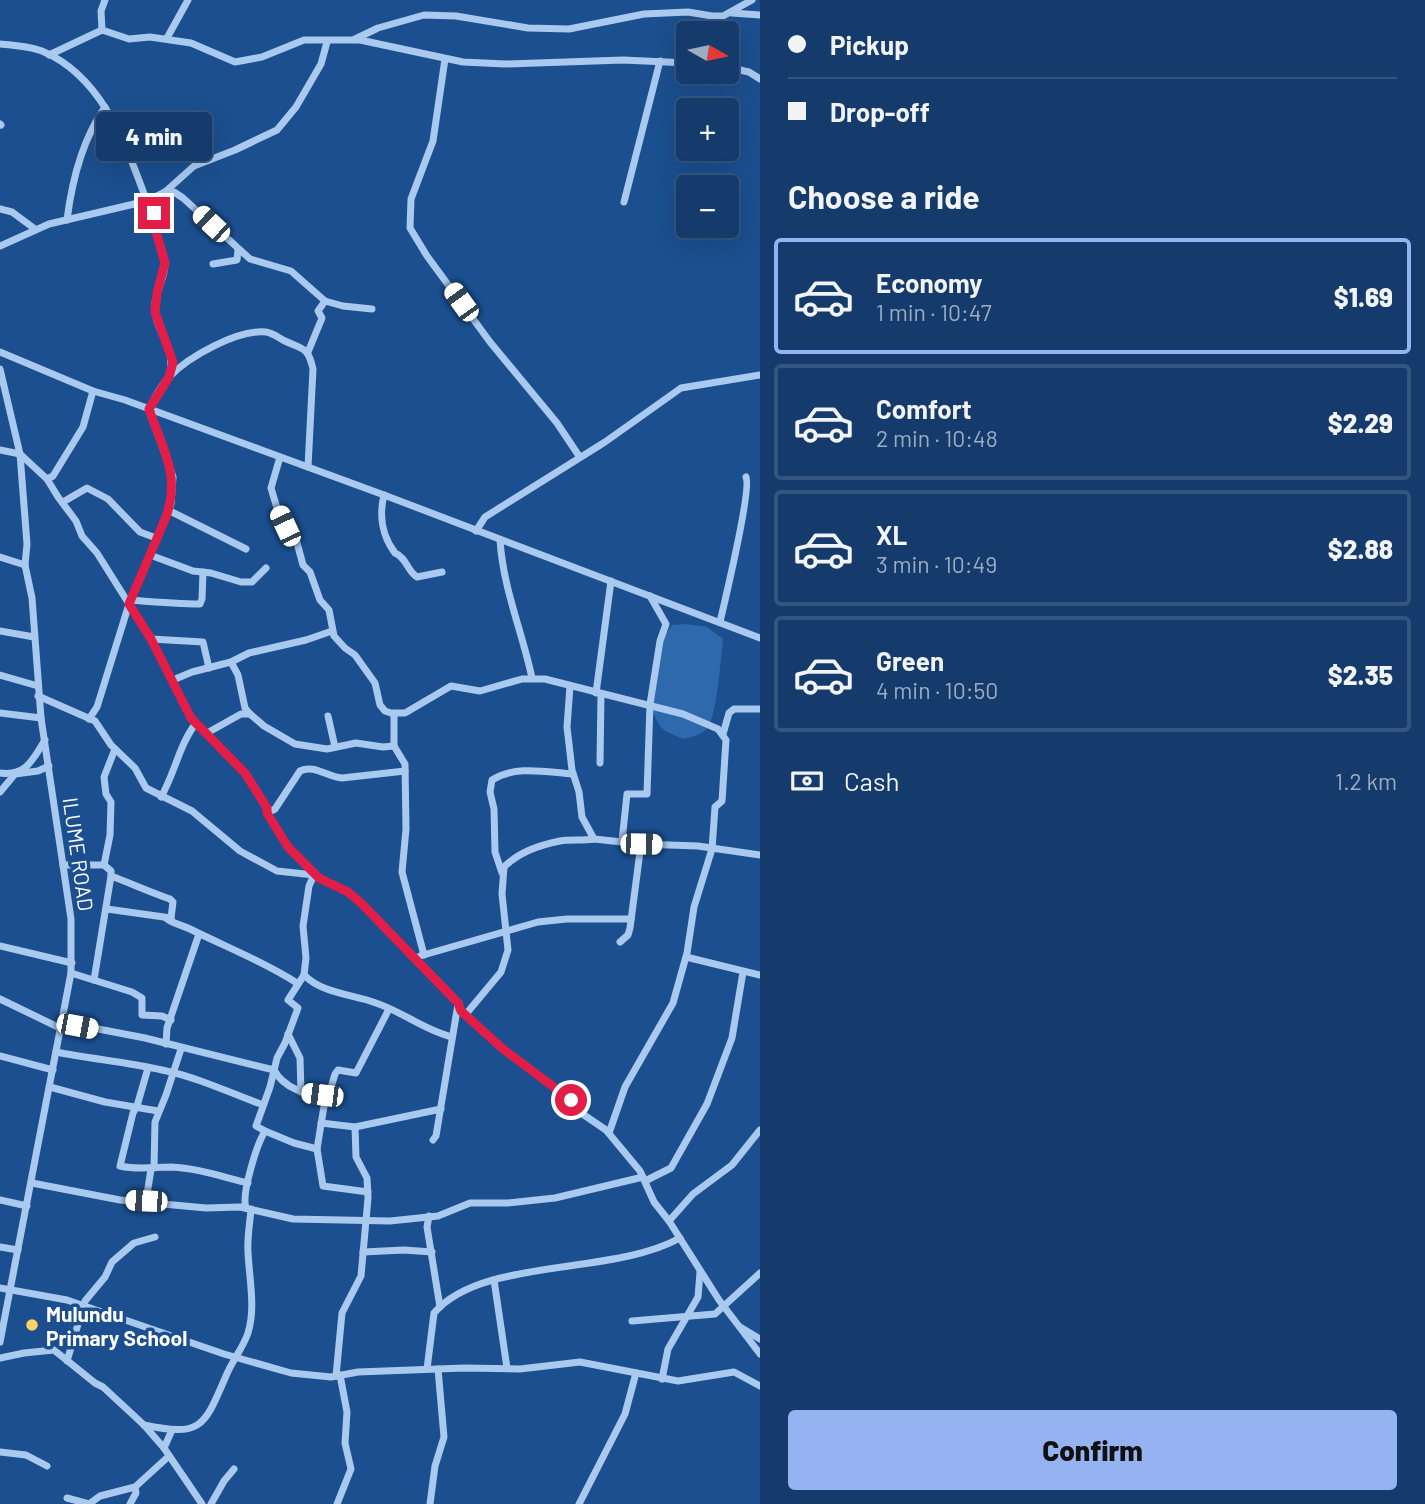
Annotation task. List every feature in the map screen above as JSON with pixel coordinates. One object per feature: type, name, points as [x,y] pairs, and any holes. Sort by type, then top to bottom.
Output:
[{"type":"street","points":[[105,0],[100,17],[102,30],[107,34],[129,39],[167,38],[191,43],[235,62],[262,57],[296,42],[354,40],[383,43],[445,59],[505,64],[623,60],[676,62]]},
{"type":"street","points":[[167,38],[188,0]]},
{"type":"street","points":[[732,13],[752,0]]},
{"type":"street","points":[[354,40],[378,28],[432,15],[477,18],[513,27],[569,29],[644,14],[688,12],[712,16],[732,13],[760,15]]},
{"type":"street","points":[[49,55],[102,30]]},
{"type":"street","points":[[0,246],[35,229],[147,201],[165,192],[194,166],[245,146],[281,127],[321,64],[327,41]]},
{"type":"street","points":[[0,44],[38,50],[49,55],[89,86],[105,107],[129,154],[154,213],[155,228],[165,263],[155,305],[173,362],[169,377]]},
{"type":"street","points":[[445,59],[433,141],[411,199],[410,228],[427,256],[490,342],[556,422],[579,456]]},
{"type":"street","points":[[624,202],[660,61]]},
{"type":"street","points":[[739,70],[760,79]]},
{"type":"street","points":[[67,220],[83,147],[89,131],[105,107]]},
{"type":"street","points":[[165,192],[174,192],[183,198],[238,250],[258,263],[291,271],[325,301],[372,309]]},
{"type":"street","points":[[0,209],[12,212],[35,229]]},
{"type":"street","points":[[213,264],[237,260],[238,250]]},
{"type":"street","points":[[307,467],[313,369],[308,352],[322,318],[318,312],[325,301]]},
{"type":"street","points":[[149,409],[169,377],[187,361],[224,341],[259,332],[272,334],[308,352]]},
{"type":"street","points":[[0,352],[93,391],[384,495],[759,635]]},
{"type":"street","name":"ILUME ROAD","points":[[0,369],[20,454],[27,544],[25,565],[32,598],[38,696],[71,919],[72,963],[0,1342]]},
{"type":"street","points":[[476,531],[485,517],[579,456],[606,442],[681,388],[760,374]]},
{"type":"street","points":[[47,479],[53,476],[83,427],[93,391]]},
{"type":"street","points":[[89,719],[97,707],[130,602],[172,494],[173,477],[149,409]]},
{"type":"street","points":[[0,450],[20,454],[47,479],[76,522],[82,536],[97,553],[130,602],[187,710],[196,723],[245,773],[288,847],[319,878],[348,892],[361,903],[466,1014],[503,1049],[562,1092],[584,1115],[603,1126],[644,1179],[654,1202],[724,1307],[760,1354]]},
{"type":"street","points":[[280,457],[272,484],[273,498],[285,526],[296,540],[303,565],[310,572],[320,600],[328,610],[332,631],[345,648],[355,654],[375,683],[380,705],[385,711],[394,714],[411,711],[451,686],[486,690],[532,678],[682,714],[718,729],[723,735],[726,746],[722,801],[715,807],[712,849],[694,907],[686,957],[673,1003],[625,1087],[609,1133]]},
{"type":"street","points":[[720,622],[744,512],[748,482],[746,477]]},
{"type":"street","points":[[63,502],[83,490],[92,489],[108,499],[140,532],[156,538]]},
{"type":"street","points":[[384,495],[384,533],[395,553],[401,555],[414,576],[442,572]]},
{"type":"street","points":[[168,510],[246,549]]},
{"type":"street","points":[[500,540],[502,572],[526,649],[532,678]]},
{"type":"street","points":[[150,555],[181,568],[249,583],[266,569]]},
{"type":"street","points":[[0,556],[25,565]]},
{"type":"street","points":[[130,602],[177,604],[186,601],[200,604],[203,572]]},
{"type":"street","points":[[600,763],[598,694],[611,581]]},
{"type":"street","points":[[622,841],[626,794],[647,794],[650,705],[660,641],[666,626],[650,596]]},
{"type":"street","points":[[0,631],[34,637]]},
{"type":"street","points":[[173,680],[231,662],[249,653],[332,631]]},
{"type":"street","points":[[151,639],[204,642],[209,668]]},
{"type":"street","points":[[231,662],[238,675],[245,708],[264,726],[295,744],[312,748],[356,743],[394,746]]},
{"type":"street","points":[[0,674],[38,686]]},
{"type":"street","points":[[570,686],[567,727],[573,775],[579,792],[582,817],[594,839]]},
{"type":"street","points":[[38,696],[95,721],[115,749],[135,768],[146,788],[192,811],[231,845],[277,871],[315,874]]},
{"type":"street","points":[[723,735],[729,713],[734,709],[760,709]]},
{"type":"street","points":[[0,713],[41,718]]},
{"type":"street","points":[[208,733],[241,714],[250,714]]},
{"type":"street","points":[[394,714],[394,746],[405,764],[406,829],[402,872],[424,955]]},
{"type":"street","points":[[328,716],[335,747]]},
{"type":"street","points":[[161,797],[170,781],[184,742],[196,723]]},
{"type":"street","points":[[1,791],[15,774],[22,771],[45,739]]},
{"type":"street","points":[[104,865],[110,835],[111,802],[106,794],[104,777],[115,749]]},
{"type":"street","points":[[0,773],[38,771],[49,766]]},
{"type":"street","points":[[267,813],[275,809],[299,771],[304,768],[342,778],[405,771]]},
{"type":"street","points":[[466,1014],[501,972],[508,950],[502,875],[495,852],[494,810],[490,792],[492,780],[503,773],[522,771],[573,775]]},
{"type":"street","points":[[502,875],[504,867],[521,853],[562,841],[594,839],[698,846],[760,855]]},
{"type":"street","points":[[620,942],[629,932],[641,844]]},
{"type":"street","points":[[63,865],[104,865],[111,871],[94,980]]},
{"type":"street","points":[[315,874],[309,886],[303,926],[306,958],[304,975],[288,1000],[298,1008],[277,1058],[256,1126],[294,1143],[317,1149]]},
{"type":"street","points":[[111,876],[170,899],[173,902],[171,918]]},
{"type":"street","points":[[107,909],[171,918]]},
{"type":"street","points":[[171,918],[166,918],[269,965],[297,983]]},
{"type":"street","points":[[415,958],[538,922],[631,919]]},
{"type":"street","points":[[166,1044],[167,1028],[199,934]]},
{"type":"street","points":[[0,946],[72,963]]},
{"type":"street","points":[[686,957],[760,975]]},
{"type":"street","points":[[32,1183],[101,1198],[188,1207],[248,1208],[293,1219],[390,1221],[446,1214],[470,1202],[515,1202],[555,1198],[644,1179],[671,1168],[707,1104],[732,1038],[743,972]]},
{"type":"street","points":[[71,973],[132,992],[142,997],[142,1015],[162,1016],[171,1020]]},
{"type":"street","points":[[304,975],[329,990],[374,1002],[430,1031],[452,1037]]},
{"type":"street","points":[[0,999],[61,1025],[166,1044],[274,1070],[278,1077],[301,1092],[326,1094]]},
{"type":"street","points":[[433,1140],[441,1109],[458,1003]]},
{"type":"street","points":[[368,1192],[323,1186],[317,1149],[326,1094],[330,1091],[335,1073],[338,1070],[356,1073],[389,1009]]},
{"type":"street","points":[[288,1034],[300,1058],[301,1092]]},
{"type":"street","points":[[146,1201],[153,1168],[155,1122],[181,1049]]},
{"type":"street","points":[[56,1052],[174,1073],[263,1105]]},
{"type":"street","points":[[0,1056],[53,1070]]},
{"type":"street","points":[[148,1068],[133,1113],[120,1164],[122,1167],[196,1170],[248,1183]]},
{"type":"street","points":[[50,1087],[105,1102],[158,1111]]},
{"type":"street","points":[[321,1123],[355,1127],[441,1109]]},
{"type":"street","points":[[337,1504],[351,1469],[345,1443],[347,1412],[338,1376],[341,1319],[354,1285],[359,1282],[361,1276],[368,1192],[367,1178],[356,1157],[355,1127]]},
{"type":"street","points":[[669,1221],[693,1194],[732,1165],[760,1130]]},
{"type":"street","points":[[144,1425],[187,1430],[204,1420],[212,1410],[249,1331],[248,1208],[244,1203],[265,1131]]},
{"type":"street","points":[[0,1200],[27,1206]]},
{"type":"street","points":[[429,1216],[427,1227],[440,1307]]},
{"type":"street","points":[[417,1218],[427,1227]]},
{"type":"street","points":[[67,1361],[84,1306],[114,1259],[134,1243],[155,1237]]},
{"type":"street","points":[[427,1369],[433,1316],[440,1307],[475,1286],[494,1280],[656,1250],[680,1238]]},
{"type":"street","points":[[0,1247],[18,1250]]},
{"type":"street","points":[[363,1252],[432,1252]]},
{"type":"street","points":[[662,1379],[668,1349],[698,1297],[701,1271]]},
{"type":"street","points":[[632,1321],[710,1315],[724,1307],[760,1273]]},
{"type":"street","points":[[494,1280],[507,1368]]},
{"type":"street","points":[[0,1288],[67,1300],[235,1357],[291,1373],[338,1376],[358,1372],[427,1369],[530,1369],[580,1362],[662,1379],[685,1381],[730,1372],[740,1374],[760,1385]]},
{"type":"street","points":[[738,1327],[760,1339]]},
{"type":"street","points":[[0,1358],[54,1350],[103,1387],[144,1425],[164,1448],[202,1504]]},
{"type":"street","points":[[430,1504],[435,1466],[444,1437],[438,1369]]},
{"type":"street","points":[[579,1504],[625,1414],[636,1374]]},
{"type":"street","points":[[164,1448],[172,1430]]},
{"type":"street","points":[[0,1452],[26,1455],[47,1466]]},
{"type":"street","points":[[67,1498],[89,1504],[100,1496],[135,1487],[169,1456]]},
{"type":"street","points":[[211,1504],[224,1480],[234,1469]]},
{"type":"street","points":[[130,1504],[136,1493],[135,1487]]},
{"type":"shaded area","points":[[672,625],[707,627],[723,639],[711,720],[703,732],[683,739],[665,731],[652,710],[664,637]]},
{"type":"place","name":"Mulundu Primary School","points":[[32,1325]]},
{"type":"route","points":[[154,213],[155,228],[165,263],[155,312],[173,362],[169,377],[149,409],[168,460],[173,486],[171,504],[129,604],[151,639],[191,718],[245,773],[288,847],[319,878],[348,892],[376,917],[458,1003],[461,1011],[491,1040],[571,1100]]}]
